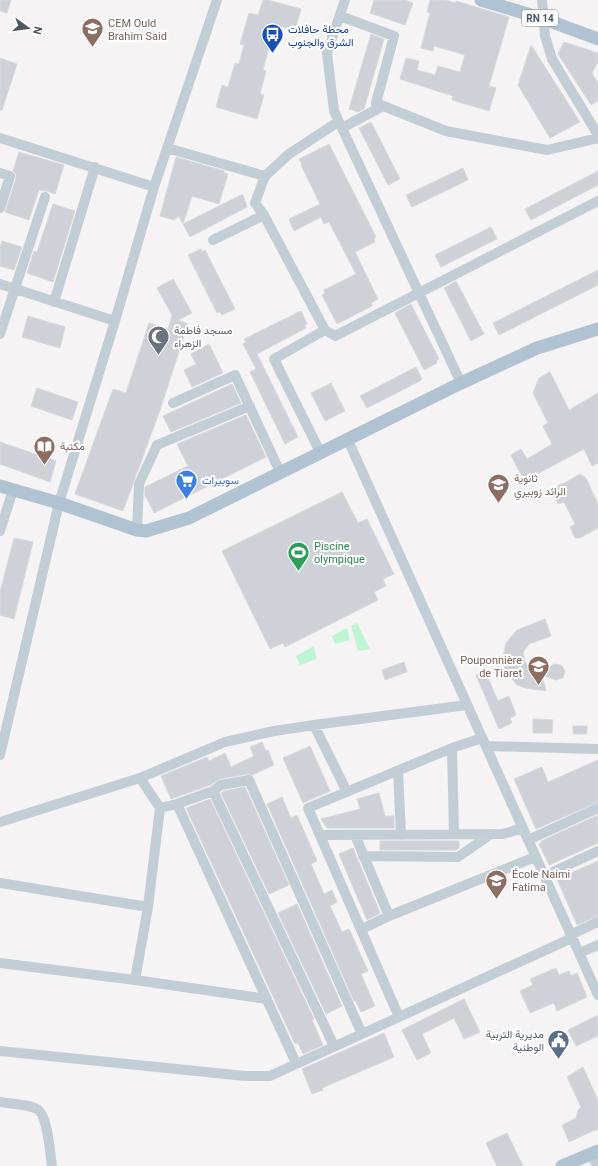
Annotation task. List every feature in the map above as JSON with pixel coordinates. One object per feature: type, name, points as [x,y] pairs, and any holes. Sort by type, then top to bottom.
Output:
[{"type":"main road","name":"RN 14","points":[[480,0],[598,39]]},
{"type":"main road","points":[[0,486],[59,503],[137,530],[146,531],[189,518],[347,438],[537,348],[598,329]]},
{"type":"main road","points":[[562,1166],[594,1153]]},
{"type":"street","points":[[0,755],[4,712],[59,503],[115,321],[154,187],[217,0]]},
{"type":"street","points":[[345,0],[327,53],[334,112],[461,383]]},
{"type":"street","points":[[542,0],[545,36],[552,59],[598,135]]},
{"type":"street","points":[[340,16],[394,36],[376,103],[446,130],[547,150],[598,138]]},
{"type":"street","points":[[384,106],[340,125],[289,154],[265,176],[255,202],[264,215],[325,330],[335,336],[598,201]]},
{"type":"street","points":[[0,138],[154,187]]},
{"type":"street","points":[[167,148],[265,176]]},
{"type":"street","points":[[54,302],[94,168]]},
{"type":"street","points":[[0,173],[10,176],[0,208]]},
{"type":"street","points":[[0,334],[45,197]]},
{"type":"street","points":[[213,240],[264,215]]},
{"type":"street","points":[[0,284],[115,321]]},
{"type":"street","points":[[320,452],[274,359],[325,330]]},
{"type":"street","points":[[173,403],[235,375],[280,472]]},
{"type":"street","points":[[137,530],[139,484],[157,446],[250,406]]},
{"type":"street","points":[[347,438],[598,995]]},
{"type":"street","points":[[0,531],[13,490]]},
{"type":"street","points":[[0,822],[140,778],[225,742],[274,731],[467,705]]},
{"type":"street","points":[[314,725],[347,792]]},
{"type":"street","points":[[399,1017],[362,929],[308,808],[452,748],[484,742],[598,749]]},
{"type":"street","points":[[452,748],[454,834]]},
{"type":"street","points":[[398,771],[401,835]]},
{"type":"street","points":[[135,980],[148,907],[160,808],[140,778]]},
{"type":"street","points":[[160,808],[177,804],[213,791],[221,785],[249,780],[362,1034]]},
{"type":"street","points":[[213,791],[334,1046]]},
{"type":"street","points":[[177,804],[296,1063]]},
{"type":"street","points":[[528,840],[598,808]]},
{"type":"street","points":[[320,835],[503,834],[522,828]]},
{"type":"street","points":[[363,856],[458,857],[491,834]]},
{"type":"street","points":[[355,835],[389,916]]},
{"type":"street","points":[[544,876],[598,851]]},
{"type":"street","points":[[362,929],[389,916],[535,856]]},
{"type":"street","points":[[0,883],[148,907]]},
{"type":"street","points":[[0,1051],[245,1076],[270,1076],[571,937],[598,922]]},
{"type":"street","points":[[579,953],[598,945]]},
{"type":"street","points":[[0,963],[267,999]]},
{"type":"street","points":[[0,1102],[32,1108],[38,1110],[42,1114],[46,1122],[52,1166]]},
{"type":"street","points":[[594,1153],[598,1166]]},
{"type":"green space","points":[[357,623],[370,649],[358,651],[351,626]]},
{"type":"green space","points":[[347,628],[350,640],[335,644],[332,636]]},
{"type":"green space","points":[[314,646],[317,659],[300,665],[296,656]]},
{"type":"building","points":[[0,0],[11,0],[7,13],[0,11]]},
{"type":"building","points":[[263,0],[301,9],[295,30],[275,25],[263,70],[266,71],[260,94],[264,95],[257,119],[216,107],[222,85],[228,87],[235,63],[239,64],[244,45],[240,44],[249,13],[258,15]]},
{"type":"building","points":[[374,0],[404,0],[413,3],[405,25],[370,13]]},
{"type":"building","points":[[430,0],[445,0],[456,3],[456,1],[509,17],[489,86],[496,88],[489,111],[452,100],[453,96],[400,79],[406,58],[419,61],[417,70],[435,75],[438,66],[460,72],[465,55],[434,46],[433,51],[421,48],[430,13],[427,12]]},
{"type":"building","points":[[371,34],[384,39],[364,109],[358,112],[349,109]]},
{"type":"building","points":[[564,42],[598,53],[598,62],[592,73],[598,83],[598,101],[591,105],[558,54]]},
{"type":"building","points":[[531,45],[580,122],[550,138],[518,85]]},
{"type":"building","points":[[0,58],[17,64],[2,110],[0,110]]},
{"type":"building","points":[[371,122],[400,179],[388,185],[359,128]]},
{"type":"building","points":[[329,144],[376,237],[374,238],[375,242],[355,252],[378,299],[371,303],[372,306],[337,324],[322,295],[325,293],[324,290],[356,274],[329,222],[324,224],[321,217],[294,231],[289,219],[320,204],[299,159]]},
{"type":"building","points":[[19,152],[64,165],[55,194],[39,190],[29,220],[5,212],[16,178],[16,174],[13,171]]},
{"type":"building","points":[[176,157],[224,171],[224,173],[228,174],[219,204],[192,196],[183,224],[179,216],[174,220],[160,216]]},
{"type":"building","points":[[463,168],[468,180],[412,207],[406,195]]},
{"type":"building","points":[[598,171],[598,185],[531,220],[525,209]]},
{"type":"building","points":[[243,195],[247,207],[190,237],[183,224]]},
{"type":"building","points":[[53,204],[75,211],[53,282],[27,273],[34,251],[37,252]]},
{"type":"building","points":[[491,227],[497,239],[441,267],[435,255]]},
{"type":"building","points":[[2,241],[22,247],[14,270],[0,266],[0,247]]},
{"type":"building","points":[[201,249],[202,252],[205,250],[235,309],[222,315],[220,312],[217,313],[188,255]]},
{"type":"building","points":[[598,270],[598,285],[499,335],[493,323]]},
{"type":"building","points":[[173,279],[192,313],[178,320],[188,324],[160,410],[123,511],[75,494],[113,389],[126,393],[149,323],[168,329],[172,315],[157,288]]},
{"type":"building","points":[[456,281],[484,334],[471,341],[444,288]]},
{"type":"building","points":[[411,304],[439,359],[436,361],[437,363],[424,370],[395,313]]},
{"type":"building","points":[[301,311],[307,324],[305,325],[306,328],[257,354],[298,437],[285,444],[250,372],[256,369],[243,344],[246,342],[244,339]]},
{"type":"building","points":[[28,316],[65,327],[60,348],[22,337]]},
{"type":"building","points":[[209,344],[223,373],[192,387],[184,370],[196,364],[191,354]]},
{"type":"building","points":[[416,367],[422,379],[420,381],[367,408],[360,396]]},
{"type":"building","points":[[550,372],[569,410],[598,393],[598,463],[592,466],[584,449],[524,481],[511,455],[521,449],[527,459],[552,444],[543,426],[548,423],[533,393],[539,378]]},
{"type":"building","points":[[331,383],[345,411],[325,421],[311,393]]},
{"type":"building","points":[[232,384],[241,403],[171,432],[163,416]]},
{"type":"building","points":[[37,388],[78,402],[72,420],[31,406]]},
{"type":"building","points":[[246,415],[266,457],[154,513],[145,495],[145,487],[188,466],[177,444]]},
{"type":"building","points":[[0,442],[41,456],[43,450],[51,452],[49,458],[56,461],[50,482],[0,464]]},
{"type":"building","points":[[580,474],[586,478],[598,504],[598,528],[580,538],[575,538],[570,527],[575,524],[564,502],[558,504],[554,494],[557,486]]},
{"type":"building","name":"Piscine olympique","points":[[342,492],[358,523],[367,519],[394,574],[383,579],[386,586],[374,592],[378,600],[285,647],[283,643],[270,649],[222,551]]},
{"type":"building","points":[[14,538],[33,542],[14,619],[0,615],[0,592]]},
{"type":"building","points":[[545,619],[551,636],[529,644],[523,652],[525,662],[530,669],[541,671],[546,691],[525,688],[517,685],[505,670],[504,653],[506,643],[517,630]]},
{"type":"building","points":[[404,662],[407,672],[385,680],[382,670]]},
{"type":"building","points":[[554,664],[561,665],[565,671],[563,678],[556,680],[545,676]]},
{"type":"building","points":[[485,671],[498,701],[509,696],[516,715],[510,718],[512,723],[499,729],[476,675]]},
{"type":"building","points":[[533,719],[553,720],[552,733],[533,733]]},
{"type":"building","points":[[573,726],[587,726],[587,734],[573,734]]},
{"type":"building","points":[[262,742],[266,751],[268,750],[274,765],[252,775],[248,774],[220,779],[210,785],[171,799],[161,776],[207,757],[209,761],[225,753],[231,767],[254,756],[250,747]]},
{"type":"building","points":[[310,746],[330,791],[303,803],[283,758]]},
{"type":"building","points":[[598,760],[598,802],[536,829],[514,779],[542,767],[548,782]]},
{"type":"building","points":[[245,787],[289,885],[269,894],[221,793],[224,791]]},
{"type":"building","points":[[379,793],[385,816],[394,816],[394,828],[327,828],[321,819],[360,809],[357,799]]},
{"type":"building","points":[[282,797],[291,818],[297,815],[317,861],[311,864],[324,894],[332,890],[337,902],[330,906],[342,932],[349,929],[368,971],[361,974],[375,1006],[361,1012],[355,1000],[354,1001],[267,804]]},
{"type":"building","points":[[210,799],[314,1019],[312,1020],[323,1045],[303,1054],[298,1043],[295,1044],[186,808]]},
{"type":"building","points":[[598,815],[598,843],[549,865],[539,844],[542,842],[541,841]]},
{"type":"building","points":[[380,841],[459,841],[459,848],[456,850],[380,850]]},
{"type":"building","points":[[353,848],[380,913],[367,920],[339,854]]},
{"type":"building","points":[[598,861],[598,916],[577,925],[557,879]]},
{"type":"building","points":[[297,904],[342,1006],[326,1014],[278,913]]},
{"type":"building","points":[[556,968],[559,975],[569,971],[571,976],[577,973],[587,997],[557,1011],[554,1003],[530,1013],[520,991],[533,985],[530,979]]},
{"type":"building","points":[[464,999],[480,1032],[464,1039],[454,1018],[422,1034],[431,1053],[417,1060],[402,1030]]},
{"type":"building","points":[[598,1015],[598,1036],[576,1046],[568,1030]]},
{"type":"building","points":[[384,1033],[394,1057],[322,1088],[323,1090],[312,1094],[302,1069]]},
{"type":"building","points":[[583,1067],[598,1100],[598,1130],[569,1142],[562,1125],[576,1118],[578,1110],[581,1107],[567,1077]]},
{"type":"building","points":[[507,1133],[523,1166],[497,1166],[486,1143]]},
{"type":"place","name":"CEM Ould Brahim Said","points":[[92,48]]},
{"type":"place","name":"محطة حافلات الشرق والجنوب","points":[[272,54]]},
{"type":"place","name":"مسجد فاطمة الزهراء","points":[[158,356]]},
{"type":"place","name":"مكتبة","points":[[45,466]]},
{"type":"place","name":"سوبيرات","points":[[187,500]]},
{"type":"place","name":"ثانوية الرائد زوبيري","points":[[498,504]]},
{"type":"place","name":"Piscine olympique","points":[[298,572]]},
{"type":"place","name":"Pouponnière de Tiaret","points":[[538,686]]},
{"type":"place","name":"École Naimi Fatima","points":[[497,900]]},
{"type":"place","name":"مديرية التربية الوطنية","points":[[559,1060]]}]
